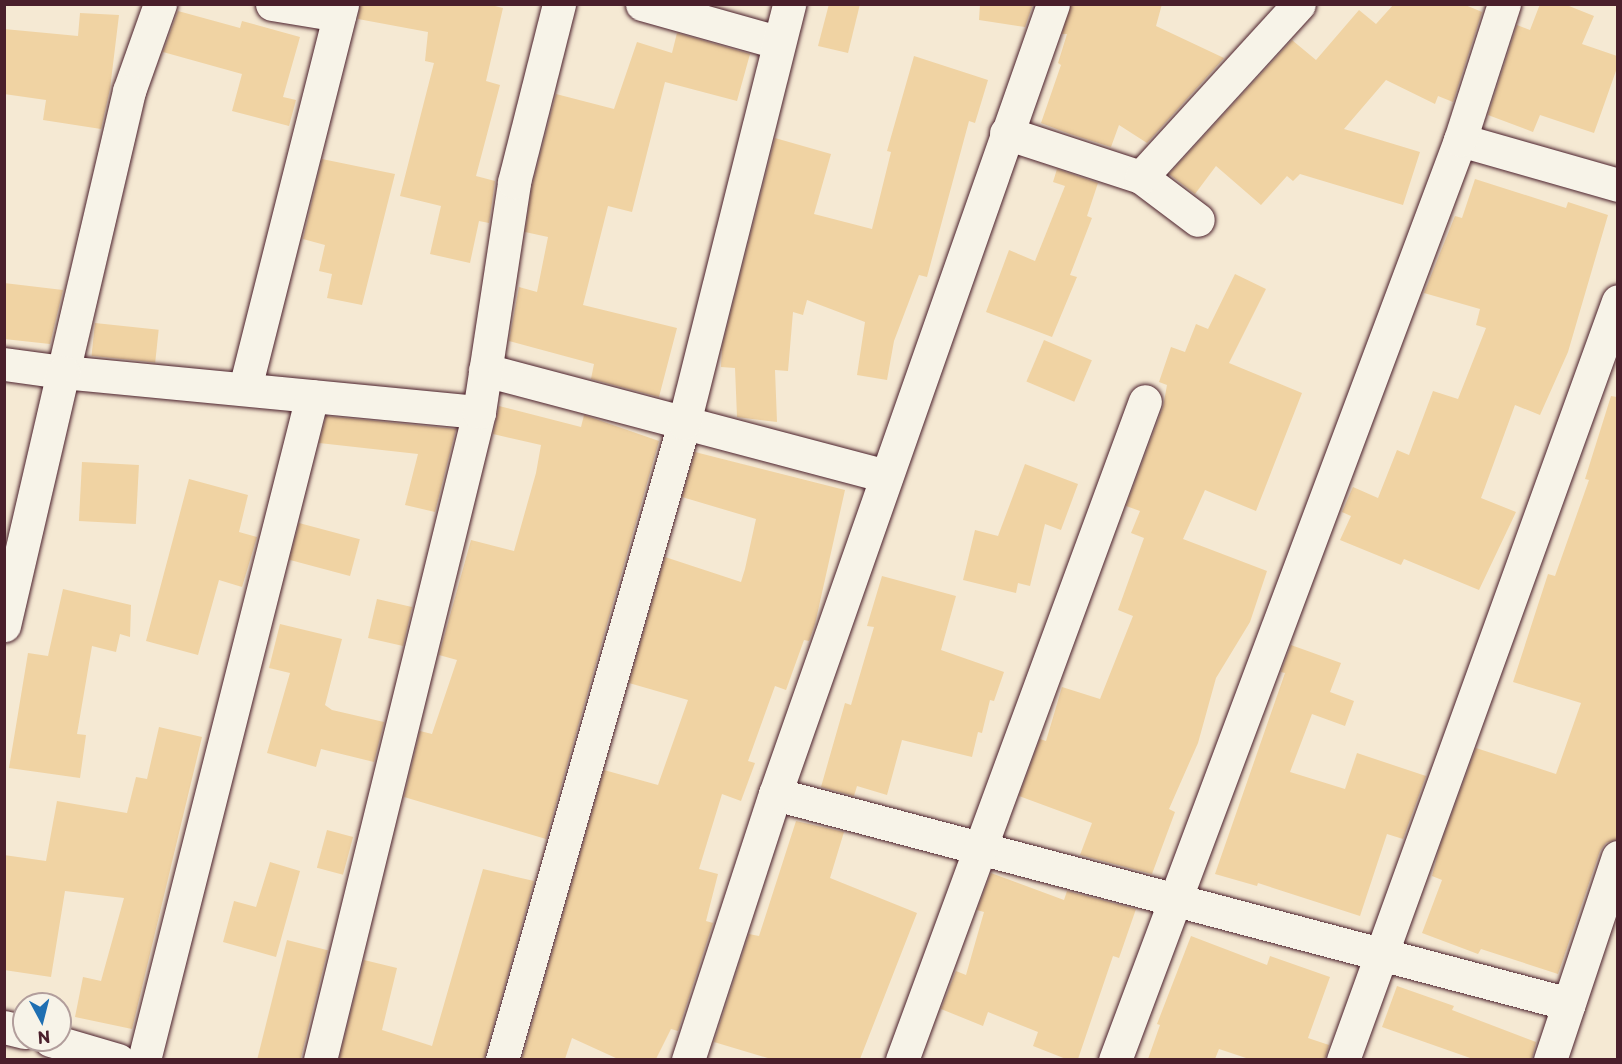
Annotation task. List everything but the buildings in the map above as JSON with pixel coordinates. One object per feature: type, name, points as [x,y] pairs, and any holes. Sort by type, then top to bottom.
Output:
[{"type":"street","points":[[4,625],[129,92],[160,4]]},
{"type":"street","points":[[245,388],[340,10],[272,4]]},
{"type":"street","points":[[320,1059],[479,412],[514,182],[559,4]]},
{"type":"street","points":[[642,4],[777,42]]},
{"type":"street","points":[[502,1059],[684,423],[777,42],[789,4]]},
{"type":"street","points":[[688,1059],[775,794],[1053,4]]},
{"type":"street","points":[[1141,177],[1299,4]]},
{"type":"street","points":[[1115,1059],[1460,140],[1504,4]]},
{"type":"street","points":[[1006,133],[1141,177],[1198,220]]},
{"type":"street","points":[[1460,140],[1617,185]]},
{"type":"street","points":[[1343,1059],[1383,955],[1617,301]]},
{"type":"street","points":[[4,364],[63,372],[479,412]]},
{"type":"street","points":[[485,370],[886,476]]},
{"type":"street","points":[[144,1059],[312,396]]},
{"type":"street","points":[[902,1059],[978,848],[1145,401]]},
{"type":"street","points":[[775,794],[1569,1004]]},
{"type":"street","points":[[1550,1059],[1617,857]]},
{"type":"street","points":[[72,1046],[118,1059]]}]
